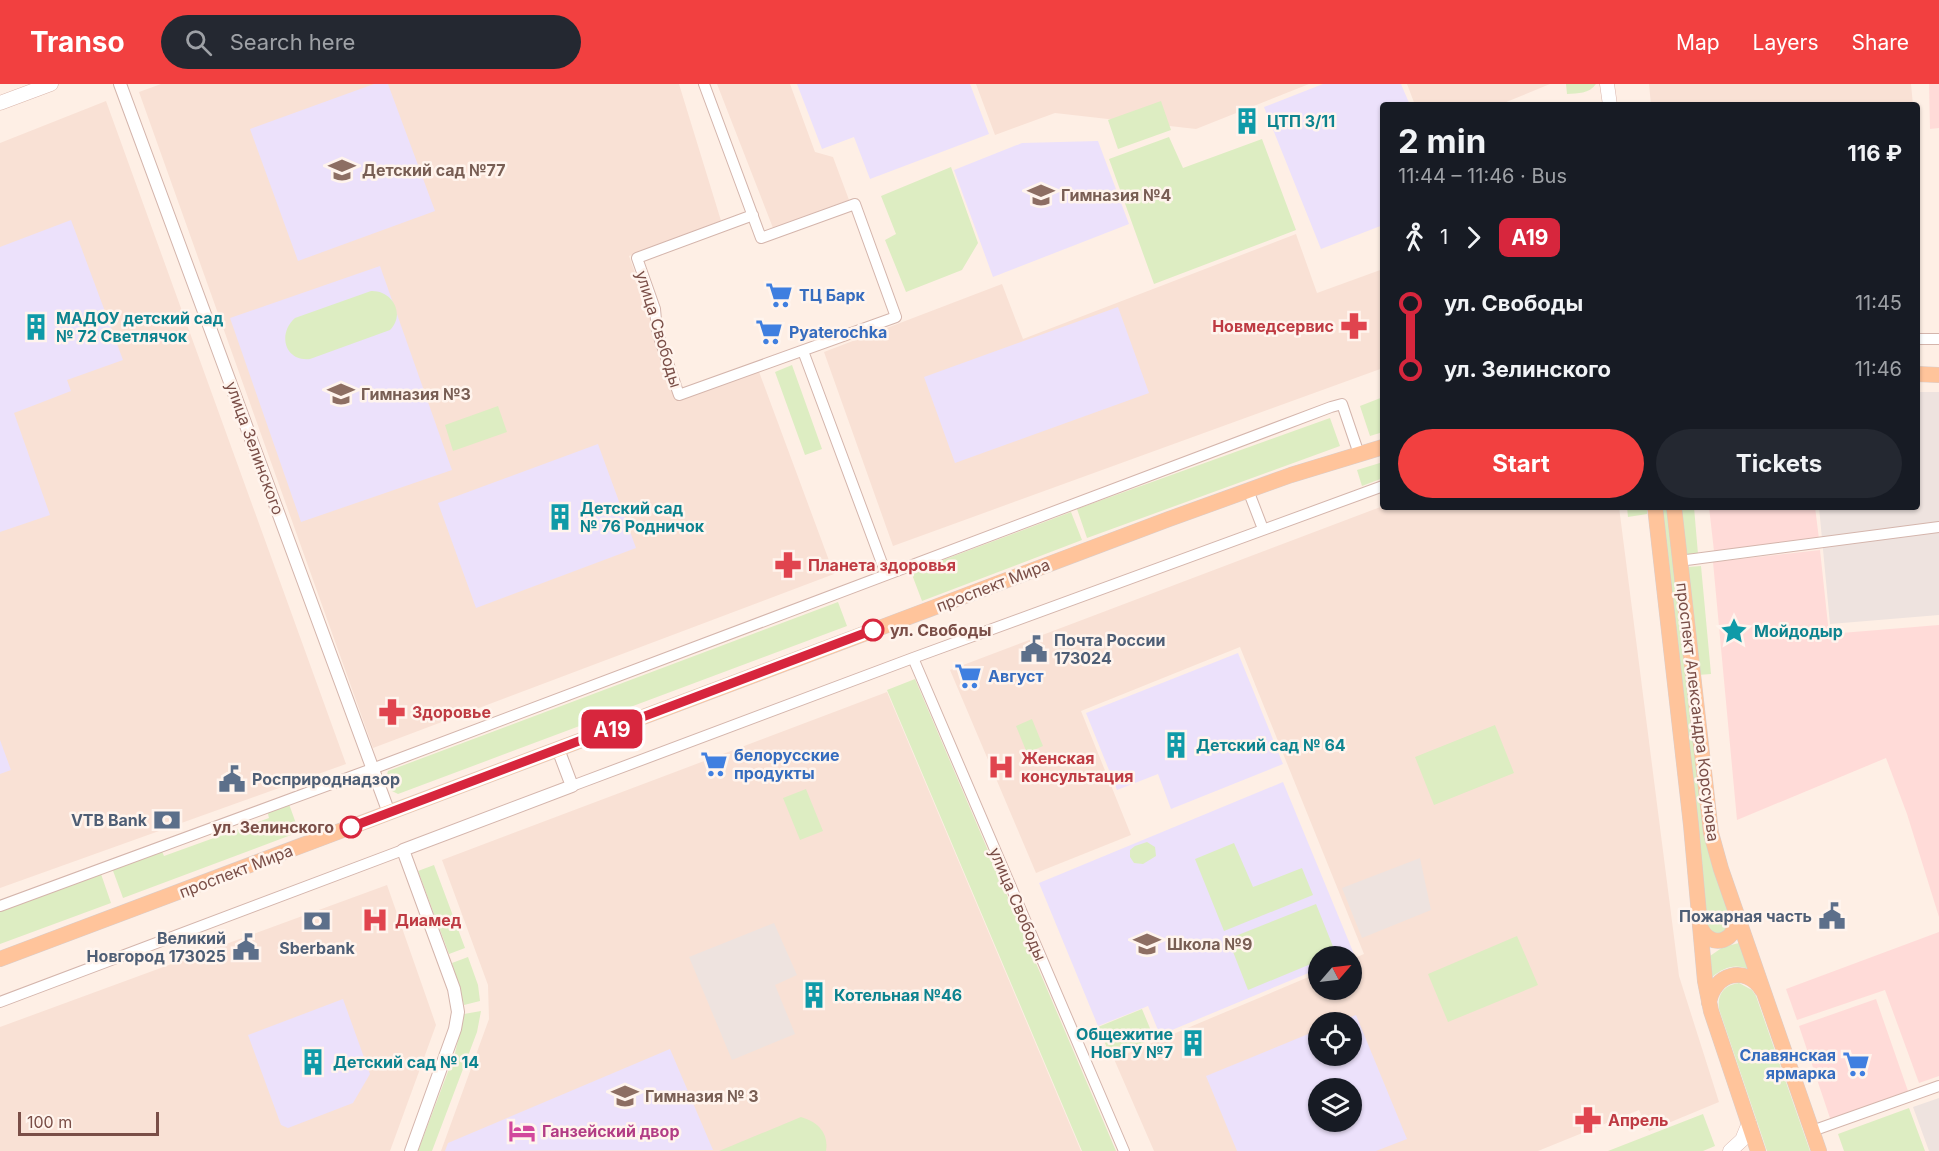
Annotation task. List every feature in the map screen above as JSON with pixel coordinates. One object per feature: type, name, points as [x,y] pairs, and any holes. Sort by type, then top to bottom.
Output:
[{"type":"main road","points":[[0,103],[51,84]]},
{"type":"main road","points":[[1607,84],[1610,102]]},
{"type":"main road","points":[[1920,374],[1939,375]]},
{"type":"main road","name":"проспект Мира","points":[[0,959],[1248,490],[1380,448]]},
{"type":"main road","name":"проспект Александра Корсунова","points":[[1655,510],[1691,825],[1702,960],[1709,1006],[1758,1151]]},
{"type":"main road","name":"проспект Александра Корсунова","points":[[1674,510],[1709,823],[1735,909],[1819,1151]]},
{"type":"main road","points":[[1700,926],[1707,938],[1714,941],[1729,938],[1736,926],[1735,909]]},
{"type":"main road","points":[[1709,1006],[1712,990],[1728,976],[1749,977],[1764,993]]},
{"type":"main road","points":[[1732,1151],[1742,1140],[1749,1123]]},
{"type":"street","name":"улица Зелинского","points":[[120,84],[388,813]]},
{"type":"street","name":"улица Свободы","points":[[704,84],[753,216],[761,238],[855,204],[896,317],[679,394],[657,331],[655,309],[637,258],[753,216]]},
{"type":"street","points":[[1920,339],[1939,339]]},
{"type":"street","points":[[803,351],[886,574]]},
{"type":"street","points":[[0,906],[372,769],[1342,404],[1359,454]]},
{"type":"street","points":[[0,1002],[913,658],[1380,487]]},
{"type":"street","points":[[1248,490],[1263,529]]},
{"type":"street","points":[[1679,561],[1939,527]]},
{"type":"street","name":"улица Свободы","points":[[913,658],[1124,1151]]},
{"type":"street","points":[[558,749],[572,786]]},
{"type":"street","points":[[403,850],[454,989],[458,1012],[446,1057],[411,1151]]},
{"type":"street","points":[[1812,1131],[1939,1086]]},
{"type":"shaded area","points":[[161,84],[679,84],[722,224],[629,256],[680,397],[758,369],[834,574],[373,748],[139,92]]},
{"type":"shaded area","name":"Детский сад №77","points":[[374,84],[388,84],[435,211],[298,261],[250,129]]},
{"type":"shaded area","points":[[717,84],[790,84],[815,152],[833,157],[849,200],[773,228]]},
{"type":"shaded area","points":[[797,84],[970,84],[989,134],[870,179],[854,137],[822,149]]},
{"type":"shaded area","points":[[976,84],[1309,84],[1196,129],[1055,113],[995,135]]},
{"type":"shaded area","points":[[1323,84],[1401,84],[1409,102],[1380,102],[1380,226],[1321,249],[1264,107]]},
{"type":"shaded area","points":[[1407,84],[1550,84],[1506,102],[1414,102]]},
{"type":"shaded area","points":[[1649,84],[1911,84],[1913,102],[1651,102]]},
{"type":"shaded area","points":[[1929,84],[1939,84],[1939,128],[1930,129]]},
{"type":"shaded area","points":[[106,101],[346,764],[0,888],[0,143]]},
{"type":"shaded area","name":"Гимназия №4","points":[[1098,141],[1129,224],[993,277],[954,170],[1022,143]]},
{"type":"shaded area","points":[[71,220],[123,360],[67,380],[71,391],[14,413],[50,515],[0,532],[0,247]]},
{"type":"shaded area","points":[[1296,234],[1317,293],[1380,270],[1380,369],[893,546],[824,352],[1002,284],[1023,339]]},
{"type":"shaded area","name":"Гимназия №3","points":[[380,266],[452,470],[301,522],[230,318]]},
{"type":"shaded area","points":[[1118,307],[1149,393],[955,463],[924,377]]},
{"type":"shaded area","points":[[1920,392],[1939,392],[1939,615],[1830,624],[1819,510],[1920,510]]},
{"type":"shaded area","points":[[598,444],[636,548],[476,608],[438,503]]},
{"type":"shaded area","points":[[1380,507],[1380,510],[1619,510],[1679,976],[1719,1102],[1649,1131],[1639,1110],[1538,1151],[1154,1151],[1114,1059],[1308,977],[1308,1000],[1362,1000],[1362,955],[1364,954],[1240,647],[1081,711],[1131,835],[1036,873],[950,670]]},
{"type":"shaded area","points":[[1709,510],[1815,510],[1819,539],[1714,551]]},
{"type":"shaded area","points":[[1820,550],[1829,634],[1939,625],[1939,917],[1907,814],[1886,758],[1737,820],[1713,562]]},
{"type":"shaded area","points":[[1238,653],[1283,764],[1171,809],[1158,774],[1117,790],[1086,713]]},
{"type":"shaded area","points":[[887,692],[1081,1151],[441,1151],[489,1019],[488,985],[442,860]]},
{"type":"shaded area","points":[[0,740],[11,770],[0,774]]},
{"type":"shaded area","points":[[1283,782],[1351,946],[1308,946],[1308,973],[1160,1035],[1148,1006],[1098,1026],[1039,883]]},
{"type":"shaded area","points":[[1420,858],[1431,910],[1362,938],[1342,888]]},
{"type":"shaded area","points":[[387,885],[436,1025],[390,1151],[0,1151],[0,1027]]},
{"type":"shaded area","points":[[774,923],[797,975],[775,985],[795,1034],[732,1060],[689,957]]},
{"type":"shaded area","points":[[1939,932],[1939,1076],[1919,1083],[1885,990],[1797,1020],[1786,989]]},
{"type":"shaded area","points":[[343,999],[370,1074],[353,1103],[288,1128],[281,1125],[248,1035]]},
{"type":"shaded area","name":"Славянская ярмарка","points":[[1876,999],[1909,1094],[1831,1121],[1799,1026]]},
{"type":"shaded area","points":[[1362,1030],[1407,1139],[1376,1151],[1237,1151],[1206,1076],[1308,1034],[1308,1066],[1362,1066]]},
{"type":"shaded area","name":"Гимназия № 3","points":[[670,1049],[713,1150],[445,1151],[448,1143]]},
{"type":"shaded area","points":[[1939,1098],[1939,1151],[1929,1151],[1913,1107]]},
{"type":"green space","points":[[1566,84],[1596,84],[1587,91],[1567,94]]},
{"type":"green space","points":[[1161,101],[1171,130],[1118,149],[1108,120]]},
{"type":"green space","points":[[1169,137],[1183,168],[1262,139],[1296,230],[1154,284],[1109,159]]},
{"type":"green space","points":[[951,167],[978,243],[962,270],[906,292],[885,240],[896,234],[881,196]]},
{"type":"green space","points":[[371,291],[385,294],[397,310],[395,324],[390,330],[310,359],[301,359],[290,352],[286,346],[286,332],[289,324],[295,318]]},
{"type":"green space","points":[[792,365],[822,449],[805,455],[775,372]]},
{"type":"green space","points":[[1380,398],[1380,433],[1370,436],[1360,406]]},
{"type":"green space","points":[[498,406],[507,432],[453,451],[445,425]]},
{"type":"green space","points":[[1330,418],[1340,446],[1087,538],[1077,509]]},
{"type":"green space","points":[[1380,463],[1380,479],[1362,486],[1357,470]]},
{"type":"green space","points":[[1627,510],[1647,510],[1647,514],[1628,517]]},
{"type":"green space","points":[[1661,510],[1668,510],[1705,838],[1731,920],[1731,925],[1720,935],[1707,929]]},
{"type":"green space","points":[[1680,510],[1694,510],[1698,554],[1685,555]]},
{"type":"green space","points":[[1071,512],[1082,540],[922,601],[911,572]]},
{"type":"green space","points":[[1701,566],[1711,674],[1698,675],[1688,567]]},
{"type":"green space","points":[[838,602],[847,626],[398,794],[390,790],[386,778],[388,771]]},
{"type":"green space","points":[[915,679],[1116,1151],[1082,1151],[887,690]]},
{"type":"green space","points":[[1032,719],[1043,746],[1027,753],[1016,726]]},
{"type":"green space","points":[[1495,725],[1514,773],[1434,805],[1415,757]]},
{"type":"green space","points":[[806,789],[823,831],[800,840],[783,798]]},
{"type":"green space","points":[[289,804],[299,832],[123,898],[112,868],[161,849],[164,856],[269,818],[267,810]]},
{"type":"green space","points":[[1147,842],[1155,847],[1156,856],[1143,864],[1134,863],[1130,857],[1130,850]]},
{"type":"green space","points":[[1234,843],[1253,887],[1302,868],[1313,895],[1224,931],[1195,859]]},
{"type":"green space","points":[[434,865],[465,948],[449,954],[418,871]]},
{"type":"green space","points":[[101,874],[111,903],[0,944],[0,911]]},
{"type":"green space","points":[[1316,904],[1333,946],[1308,946],[1308,965],[1248,990],[1228,939]]},
{"type":"green space","points":[[1517,936],[1538,985],[1448,1022],[1428,974]]},
{"type":"green space","points":[[1739,943],[1748,969],[1730,967],[1712,977],[1710,956],[1723,947]]},
{"type":"green space","points":[[468,957],[478,985],[480,1001],[464,1005],[452,963]]},
{"type":"green space","points":[[1739,983],[1752,990],[1756,996],[1810,1151],[1767,1151],[1719,1009],[1719,999],[1723,991]]},
{"type":"green space","points":[[1142,1009],[1154,1038],[1111,1057],[1098,1027]]},
{"type":"green space","points":[[481,1011],[477,1032],[432,1151],[418,1151],[455,1053],[464,1014]]},
{"type":"green space","points":[[1909,1108],[1925,1151],[1844,1151],[1838,1134]]},
{"type":"green space","points":[[1703,1114],[1715,1146],[1703,1151],[1608,1151]]},
{"type":"green space","points":[[801,1117],[821,1129],[826,1139],[826,1151],[719,1151]]},
{"type":"bus line","name":"A19","points":[[351,827],[873,630]]},
{"type":"place","name":"ЦТП 3/11","points":[[1247,121]]},
{"type":"place","name":"Детский сад №77","points":[[342,170]]},
{"type":"place","name":"Гимназия №4","points":[[1041,195]]},
{"type":"place","name":"ТЦ Барк","points":[[779,295]]},
{"type":"place","name":"Новмедсервис","points":[[1354,326]]},
{"type":"place","name":"МАДОУ детский сад № 72 Светлячок","points":[[36,327]]},
{"type":"place","name":"Pyaterochka","points":[[769,332]]},
{"type":"place","name":"Гимназия №3","points":[[341,394]]},
{"type":"place","name":"Детский сад № 76 Родничок","points":[[560,517]]},
{"type":"place","name":"Планета здоровья","points":[[788,565]]},
{"type":"place","name":"ул. Свободы","points":[[873,630]]},
{"type":"place","name":"Мойдодыр","points":[[1734,631]]},
{"type":"place","name":"Почта России 173024","points":[[1034,649]]},
{"type":"place","name":"Август","points":[[968,676]]},
{"type":"place","name":"Здоровье","points":[[392,712]]},
{"type":"place","name":"Детский сад № 64","points":[[1176,745]]},
{"type":"place","name":"белорусские продукты","points":[[714,764]]},
{"type":"place","name":"Женская консультация","points":[[1001,767]]},
{"type":"place","name":"Росприроднадзор","points":[[232,779]]},
{"type":"place","name":"VTB Bank","points":[[167,820]]},
{"type":"place","name":"ул. Зелинского","points":[[351,827]]},
{"type":"place","name":"Пожарная часть","points":[[1832,916]]},
{"type":"place","name":"Диамед","points":[[375,920]]},
{"type":"place","name":"Sberbank","points":[[317,921]]},
{"type":"place","name":"Школа №9","points":[[1147,944]]},
{"type":"place","name":"Великий Новгород 173025","points":[[246,947]]},
{"type":"place","name":"Котельная №46","points":[[814,995]]},
{"type":"place","name":"Общежитие НовГУ №7","points":[[1193,1043]]},
{"type":"place","name":"Детский сад № 14","points":[[313,1062]]},
{"type":"place","name":"Славянская ярмарка","points":[[1856,1064]]},
{"type":"place","name":"Гимназия № 3","points":[[625,1096]]},
{"type":"place","name":"Апрель","points":[[1588,1120]]},
{"type":"place","name":"Ганзейский двор","points":[[522,1131]]}]
